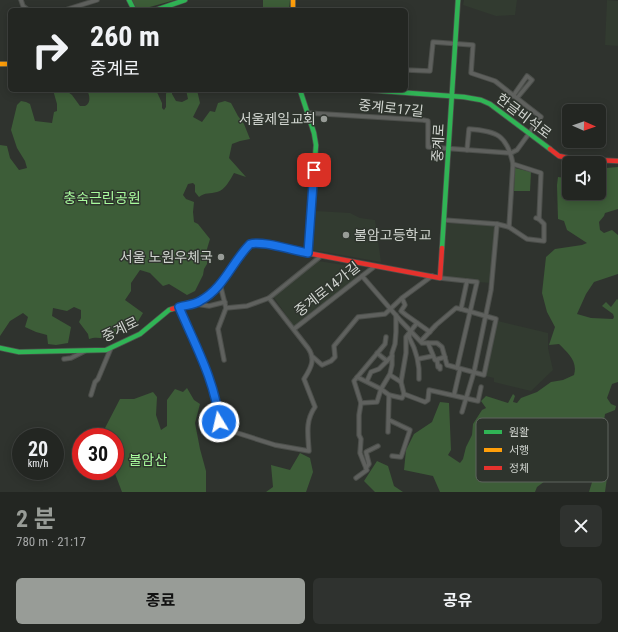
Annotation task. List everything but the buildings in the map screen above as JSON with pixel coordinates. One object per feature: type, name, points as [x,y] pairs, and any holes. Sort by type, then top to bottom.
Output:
[{"type":"street","points":[[71,8],[97,0]]},
{"type":"street","points":[[162,8],[185,0]]},
{"type":"street","name":"중계로","points":[[0,348],[19,352],[86,351],[106,350],[112,348],[140,334],[169,310],[200,302],[220,284],[250,244],[256,243],[440,278],[458,0]]},
{"type":"street","points":[[408,70],[430,71],[433,42],[473,44],[471,73],[494,81],[541,117],[517,150],[511,153],[448,148]]},
{"type":"street","points":[[527,76],[532,80],[515,97],[527,76]]},
{"type":"street","points":[[301,92],[314,133],[316,145],[308,253]]},
{"type":"street","name":"한글비석로","points":[[396,92],[476,98],[487,102],[559,156],[573,159],[618,161]]},
{"type":"street","name":"중계로17길","points":[[308,113],[428,121],[428,147],[448,148]]},
{"type":"street","points":[[467,150],[469,124]]},
{"type":"street","points":[[469,129],[488,131],[504,138],[511,153],[513,164],[509,227]]},
{"type":"street","points":[[444,220],[497,224],[509,227],[527,239],[544,241],[544,224],[538,218],[541,173],[513,164]]},
{"type":"street","points":[[462,412],[474,372],[491,290],[497,224]]},
{"type":"street","points":[[226,308],[247,306],[269,298],[321,256]]},
{"type":"street","name":"중계로14가길","points":[[294,329],[375,266]]},
{"type":"street","points":[[362,276],[422,342],[437,343],[442,347],[447,365],[458,369],[484,375],[496,319],[456,308],[430,332],[422,342],[414,346]]},
{"type":"street","points":[[313,358],[322,365],[331,361],[335,357],[334,346],[358,318],[385,314],[402,298],[432,276]]},
{"type":"street","points":[[440,278],[476,282],[454,395]]},
{"type":"street","points":[[461,309],[467,281]]},
{"type":"street","points":[[220,284],[226,308],[218,329],[224,360]]},
{"type":"street","points":[[179,307],[209,379],[218,410],[219,422],[228,430],[275,445],[308,451],[307,426],[311,413],[315,407],[304,379],[312,364],[313,358],[310,349],[269,298]]},
{"type":"street","points":[[402,298],[405,304],[401,311],[430,332]]},
{"type":"street","name":"중계로","points":[[195,303],[209,306],[225,302]]},
{"type":"street","points":[[361,403],[376,402],[381,389],[390,375],[395,344],[396,315]]},
{"type":"street","points":[[404,394],[401,382],[406,353],[406,337],[418,323]]},
{"type":"street","points":[[411,331],[409,337],[414,346],[418,359],[419,379]]},
{"type":"street","points":[[366,468],[360,453],[359,415],[361,403],[354,381],[385,344],[386,337]]},
{"type":"street","points":[[428,343],[435,360],[437,360],[438,367],[440,366],[440,369]]},
{"type":"street","points":[[90,395],[112,348]]},
{"type":"street","points":[[64,359],[71,358],[86,351]]},
{"type":"street","points":[[377,353],[387,361]]},
{"type":"street","points":[[367,382],[371,372],[379,369],[392,356]]},
{"type":"street","points":[[418,359],[433,356]]},
{"type":"street","points":[[437,360],[445,357]]},
{"type":"street","points":[[390,375],[401,382]]},
{"type":"street","points":[[357,377],[381,389],[389,396],[402,398],[404,394]]},
{"type":"street","points":[[404,394],[425,402],[428,400],[429,390],[478,401],[482,387]]},
{"type":"street","points":[[388,432],[389,396]]},
{"type":"street","points":[[389,420],[410,430],[401,457],[392,456]]},
{"type":"street","points":[[356,478],[367,470],[366,468],[369,464],[366,452],[378,446]]},
{"type":"shaded area","points":[[464,0],[517,0],[515,15],[496,16],[463,5]]},
{"type":"shaded area","points":[[607,0],[618,1],[618,46],[605,45]]},
{"type":"shaded area","name":"불암고등학교","points":[[316,211],[350,213],[360,218],[375,220],[381,262],[313,250]]},
{"type":"shaded area","points":[[445,223],[495,226],[491,283],[442,277]]},
{"type":"shaded area","points":[[318,261],[350,266],[358,278],[294,327],[273,296]]},
{"type":"shaded area","points":[[498,321],[548,333],[548,348],[553,370],[531,391],[494,382],[494,378],[486,376]]},
{"type":"green space","points":[[132,0],[175,0],[146,8],[136,8]]},
{"type":"green space","points":[[263,0],[290,0],[289,8],[263,8]]},
{"type":"green space","name":"충숙근린공원","points":[[54,92],[68,92],[80,106],[85,106],[87,105],[89,99],[88,92],[157,92],[164,110],[166,107],[166,92],[172,92],[176,101],[182,102],[188,99],[186,92],[197,92],[200,103],[193,117],[202,122],[210,111],[215,112],[218,103],[225,101],[231,103],[244,124],[250,139],[232,144],[229,158],[246,177],[234,173],[227,184],[220,191],[203,194],[199,197],[195,192],[195,185],[193,183],[188,184],[183,195],[186,199],[194,202],[194,222],[198,224],[210,239],[207,249],[207,264],[195,291],[187,295],[169,284],[163,286],[150,273],[140,270],[131,283],[131,291],[125,300],[143,313],[137,323],[128,322],[117,332],[107,338],[89,339],[88,334],[79,322],[81,318],[81,310],[74,307],[67,311],[53,308],[52,316],[71,327],[68,343],[56,345],[48,344],[47,335],[25,327],[28,317],[23,313],[10,321],[0,336],[0,145],[7,146],[10,158],[19,170],[27,168],[25,161],[17,148],[11,130],[17,105],[21,101],[30,104],[35,121],[52,123],[54,112],[57,111],[57,104]]},
{"type":"green space","points":[[618,167],[618,209],[605,213],[599,222],[600,230],[604,233],[612,230],[618,235],[618,274],[594,282],[586,294],[577,314],[591,318],[613,319],[613,314],[602,306],[606,302],[611,307],[617,299],[618,300],[618,382],[612,384],[607,398],[611,404],[616,406],[615,410],[605,414],[604,418],[477,418],[482,410],[486,408],[481,401],[486,396],[508,403],[513,394],[515,396],[513,402],[517,403],[521,398],[537,392],[551,382],[563,380],[574,375],[575,366],[569,354],[559,344],[549,345],[555,327],[547,312],[542,293],[546,257],[555,249],[587,243],[567,230],[564,221],[558,219],[558,177],[562,178],[562,200],[606,200],[606,168]]},
{"type":"green space","points":[[515,168],[531,172],[530,191],[514,191]]},
{"type":"green space","name":"불암산","points":[[187,388],[194,400],[200,404],[195,423],[206,471],[206,492],[122,492],[117,480],[124,480],[124,428],[105,428],[120,399],[134,399],[153,392],[157,397],[156,415],[161,430],[167,426],[167,400],[175,389],[183,392]]},
{"type":"green space","points":[[440,402],[449,403],[451,450],[448,455],[460,463],[472,435],[473,424],[476,419],[476,482],[544,482],[537,487],[535,492],[440,492],[433,476],[404,470],[406,450],[414,434],[432,422]]},
{"type":"green space","points":[[300,453],[310,458],[313,472],[306,492],[266,492],[273,487],[271,465],[290,470]]},
{"type":"green space","points":[[377,461],[388,466],[394,486],[403,492],[375,492],[364,481]]},
{"type":"green space","points":[[592,482],[606,482],[605,492],[589,492]]},
{"type":"traffic: fast","points":[[129,0],[133,8]]},
{"type":"traffic: fast","points":[[162,8],[185,0]]},
{"type":"traffic: fast","points":[[442,248],[458,0]]},
{"type":"traffic: fast","points":[[301,92],[314,133],[316,145],[308,253]]},
{"type":"traffic: fast","points":[[395,92],[464,97],[481,100],[490,104],[550,149]]},
{"type":"traffic: fast","points":[[0,348],[19,352],[106,350],[140,334],[172,309]]},
{"type":"traffic: slow","points":[[293,0],[293,8]]},
{"type":"traffic: slow","points":[[0,64],[8,64]]},
{"type":"traffic: jam","points":[[550,149],[559,156],[573,159],[618,161]]},
{"type":"traffic: jam","points":[[172,309],[200,302],[226,278],[246,248],[250,244],[254,243],[440,278],[442,248]]},
{"type":"place","name":"서울제일교회","points":[[324,119]]},
{"type":"place","name":"불암고등학교","points":[[346,235]]},
{"type":"place","name":"서울 노원우체국","points":[[221,257]]},
{"type":"route","points":[[219,422],[218,410],[209,379],[179,307],[200,302],[211,293],[226,278],[250,244],[264,244],[308,253],[314,170]]}]
